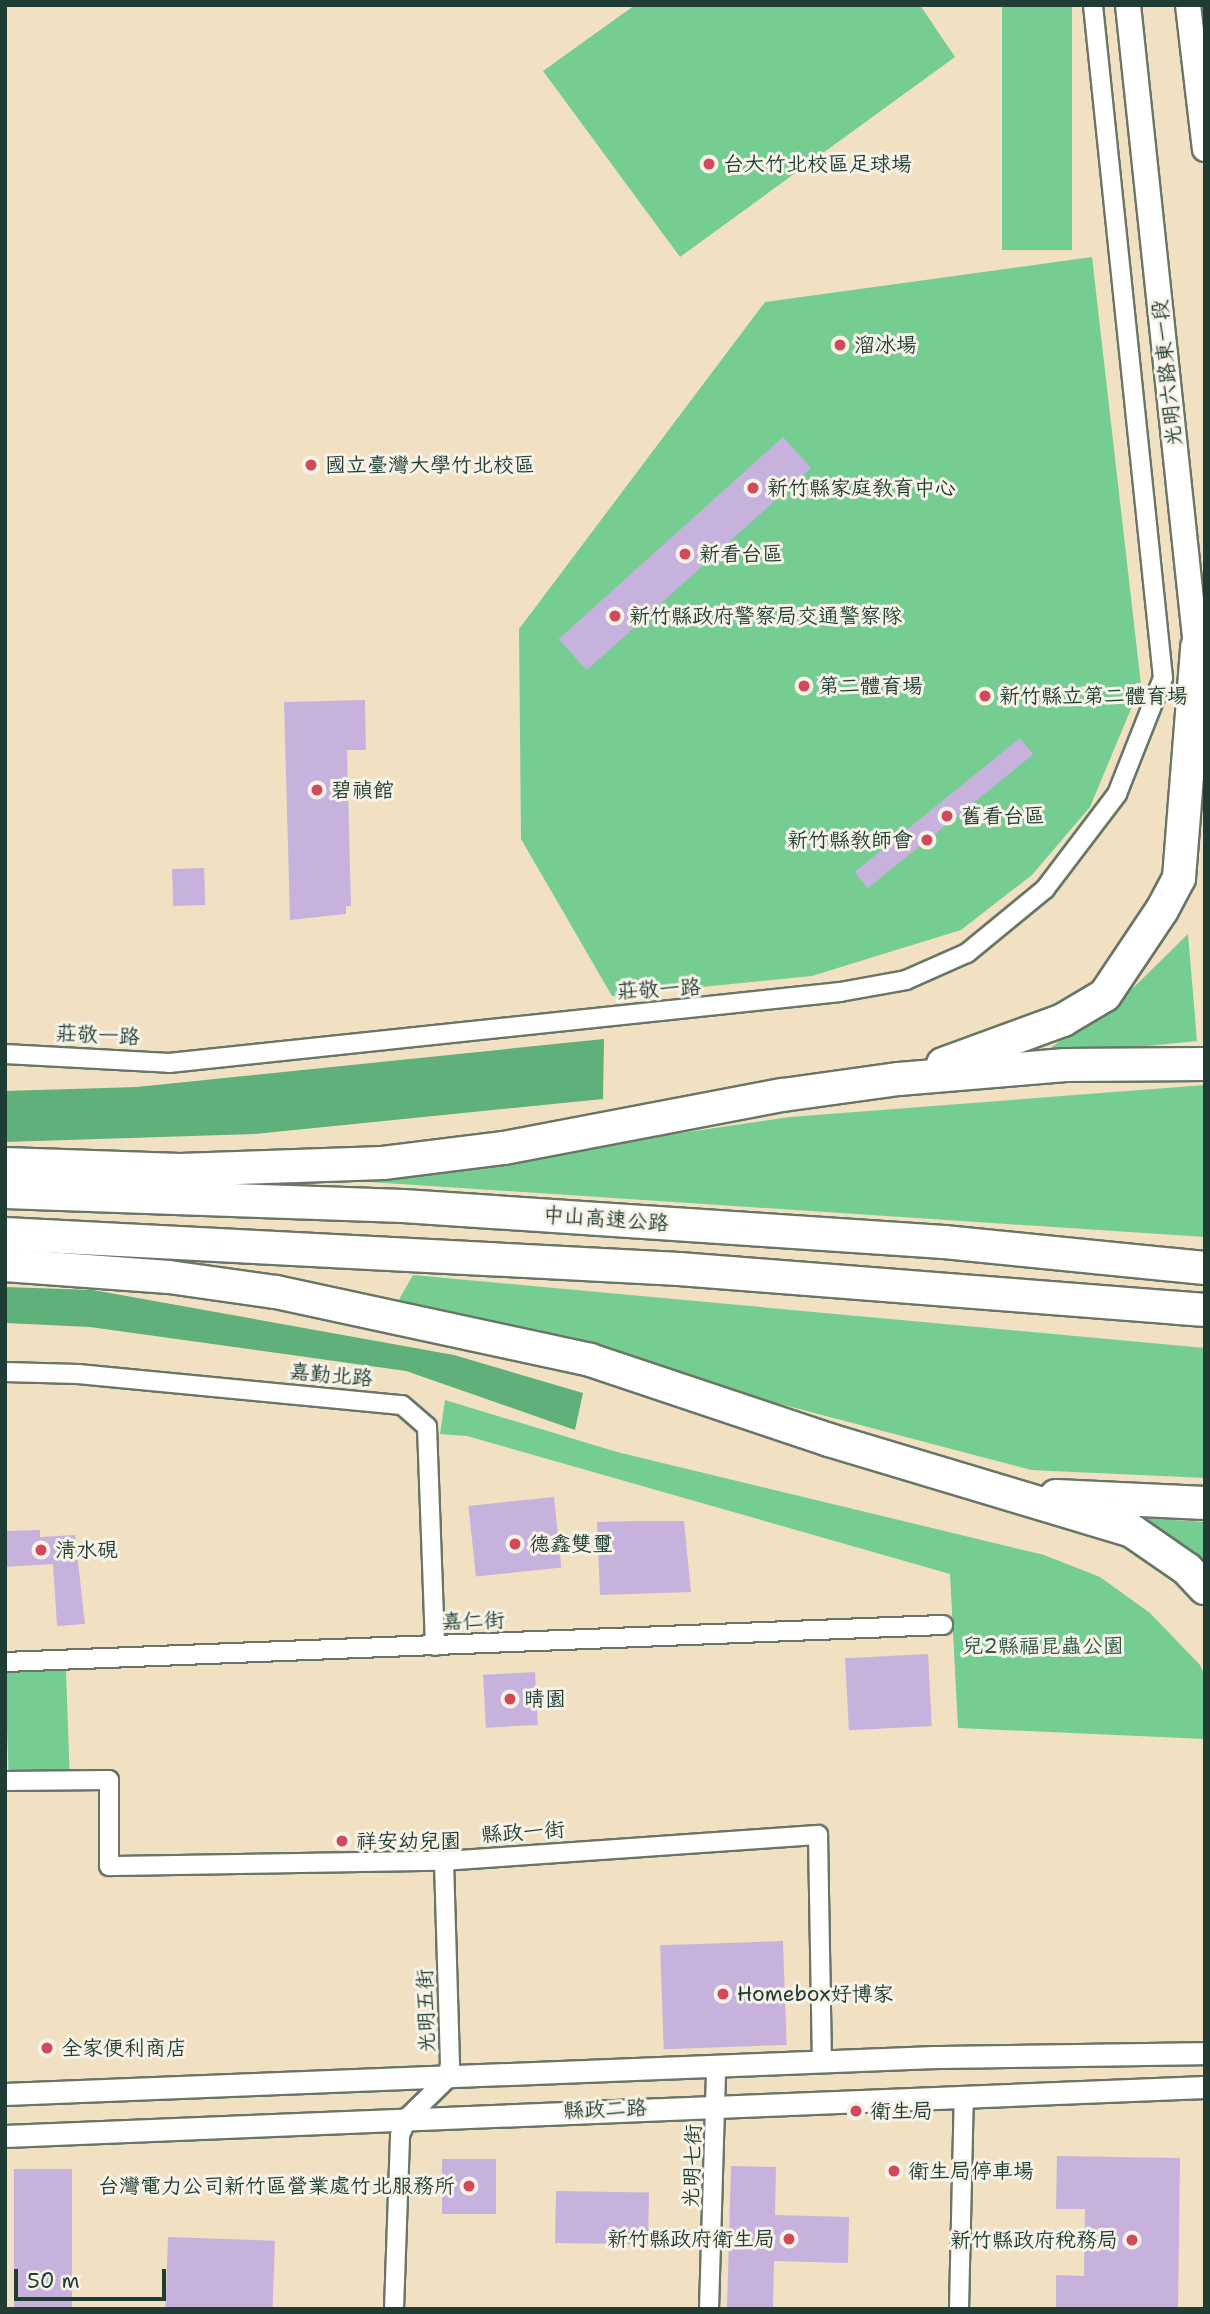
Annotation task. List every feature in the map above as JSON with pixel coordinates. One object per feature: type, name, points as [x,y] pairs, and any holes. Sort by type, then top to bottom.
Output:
[{"type":"highway","points":[[899,1079],[1063,1020],[1105,995],[1132,958],[1179,878],[1197,647]]},
{"type":"highway","points":[[5,1164],[180,1170],[383,1163],[504,1147],[783,1096],[899,1079],[1065,1065],[1205,1064]]},
{"type":"highway","name":"中山高速公路","points":[[5,1192],[403,1206],[944,1242],[1202,1267]]},
{"type":"highway","points":[[5,1234],[665,1269],[1202,1309]]},
{"type":"highway","points":[[5,1265],[169,1277],[276,1292],[418,1320],[590,1360],[925,1471],[1020,1495],[1132,1531],[1178,1562],[1205,1588]]},
{"type":"highway","points":[[1020,1495],[1205,1503]]},
{"type":"main road","name":"光明六路東一段","points":[[1128,5],[1205,740]]},
{"type":"main road","points":[[1188,5],[1205,149]]},
{"type":"street","name":"光明六路東一段","points":[[1093,5],[1163,678]]},
{"type":"street","name":"莊敬一路","points":[[5,1054],[169,1063],[620,1013],[681,1012],[906,980],[967,953],[1045,888],[1117,794],[1163,678]]},
{"type":"street","name":"嘉勤北路","points":[[5,1372],[78,1374],[402,1405],[427,1427],[435,1646]]},
{"type":"street","name":"嘉仁街","points":[[5,1662],[943,1625]]},
{"type":"street","name":"縣政一街","points":[[5,1781],[109,1780],[109,1866],[444,1861],[818,1835],[822,2063]]},
{"type":"street","name":"光明五街","points":[[408,2117],[447,2079],[444,1861]]},
{"type":"street","name":"縣政二路","points":[[5,2094],[822,2063],[1205,2053]]},
{"type":"street","name":"光明七街","points":[[709,2309],[718,2105],[716,2067]]},
{"type":"street","name":"縣政二路","points":[[5,2136],[408,2117],[1205,2087]]},
{"type":"street","points":[[959,2309],[964,2096]]},
{"type":"street","points":[[394,2309],[400,2135],[408,2117]]},
{"type":"green space","name":"台大竹北校區足球場","points":[[635,5],[920,5],[955,57],[680,257],[543,71]]},
{"type":"green space","points":[[1002,5],[1072,5],[1072,250],[1002,250]]},
{"type":"green space","points":[[1092,257],[1141,685],[1090,807],[1032,875],[961,930],[812,976],[612,996],[521,839],[519,629],[765,302]]},
{"type":"green space","points":[[1188,934],[1197,1041],[1038,1057],[1135,986]]},
{"type":"green space","points":[[604,1039],[603,1099],[255,1134],[5,1142],[5,1091],[137,1087]]},
{"type":"green space","points":[[1205,1085],[1205,1237],[355,1181],[790,1117]]},
{"type":"green space","points":[[413,1275],[1205,1348],[1205,1478],[1031,1470],[397,1303]]},
{"type":"green space","points":[[5,1287],[93,1290],[454,1355],[583,1393],[575,1430],[406,1371],[90,1327],[5,1323]]},
{"type":"green space","name":"兒2縣福昆蟲公園","points":[[445,1400],[617,1452],[1044,1555],[1100,1577],[1150,1613],[1200,1665],[1205,1676],[1205,1739],[958,1728],[950,1574],[467,1436],[440,1434]]},
{"type":"green space","points":[[1145,1518],[1205,1522],[1205,1573]]},
{"type":"green space","points":[[66,1670],[70,1775],[9,1777],[5,1672]]},
{"type":"building","name":"新看台區","points":[[783,437],[811,468],[587,670],[559,639]]},
{"type":"building","name":"碧禎館","points":[[365,700],[366,750],[347,750],[351,906],[346,906],[346,914],[290,920],[284,702]]},
{"type":"building","name":"舊看台區","points":[[1020,738],[1033,754],[868,888],[854,872]]},
{"type":"building","points":[[204,868],[205,905],[173,906],[172,869]]},
{"type":"building","name":"德鑫雙璽","points":[[554,1497],[561,1568],[476,1577],[468,1506]]},
{"type":"building","name":"德鑫雙璽","points":[[684,1521],[691,1592],[600,1595],[597,1522]]},
{"type":"building","points":[[40,1530],[40,1537],[75,1535],[85,1624],[57,1626],[53,1564],[5,1567],[5,1531]]},
{"type":"building","points":[[928,1654],[932,1726],[849,1730],[845,1658]]},
{"type":"building","name":"晴園","points":[[535,1672],[538,1725],[486,1728],[483,1675]]},
{"type":"building","name":"Homebox好博家","points":[[783,1941],[787,2045],[664,2049],[660,1945]]},
{"type":"building","name":"新竹縣政府稅務局","points":[[1057,2156],[1180,2158],[1178,2309],[1056,2309],[1056,2275],[1084,2276],[1085,2209],[1056,2209]]},
{"type":"building","name":"台灣電力公司新竹區營業處竹北服務所","points":[[442,2159],[496,2159],[496,2214],[442,2214]]},
{"type":"building","name":"新竹縣政府衛生局","points":[[731,2166],[776,2167],[775,2215],[849,2217],[848,2263],[774,2261],[773,2308],[727,2307]]},
{"type":"building","points":[[14,2169],[72,2169],[72,2309],[14,2309]]},
{"type":"building","points":[[556,2191],[649,2193],[648,2245],[555,2243]]},
{"type":"building","points":[[168,2237],[275,2241],[273,2309],[165,2309]]},
{"type":"place","name":"台大竹北校區足球場","points":[[709,164]]},
{"type":"place","name":"溜冰場","points":[[840,345]]},
{"type":"place","name":"國立臺灣大學竹北校區","points":[[311,465]]},
{"type":"place","name":"新竹縣家庭教育中心","points":[[753,488]]},
{"type":"place","name":"新看台區","points":[[685,554]]},
{"type":"place","name":"新竹縣政府警察局交通警察隊","points":[[615,616]]},
{"type":"place","name":"第二體育場","points":[[804,686]]},
{"type":"place","name":"新竹縣立第二體育場","points":[[985,696]]},
{"type":"place","name":"碧禎館","points":[[317,790]]},
{"type":"place","name":"舊看台區","points":[[947,816]]},
{"type":"place","name":"新竹縣教師會","points":[[927,840]]},
{"type":"place","name":"德鑫雙璽","points":[[515,1544]]},
{"type":"place","name":"清水硯","points":[[41,1550]]},
{"type":"place","name":"晴園","points":[[510,1699]]},
{"type":"place","name":"祥安幼兒園","points":[[342,1841]]},
{"type":"place","name":"Homebox好博家","points":[[723,1994]]},
{"type":"place","name":"全家便利商店","points":[[47,2048]]},
{"type":"place","name":"衛生局","points":[[856,2111]]},
{"type":"place","name":"衛生局停車場","points":[[894,2171]]},
{"type":"place","name":"台灣電力公司新竹區營業處竹北服務所","points":[[469,2186]]},
{"type":"place","name":"新竹縣政府衛生局","points":[[789,2239]]},
{"type":"place","name":"新竹縣政府稅務局","points":[[1132,2240]]}]
